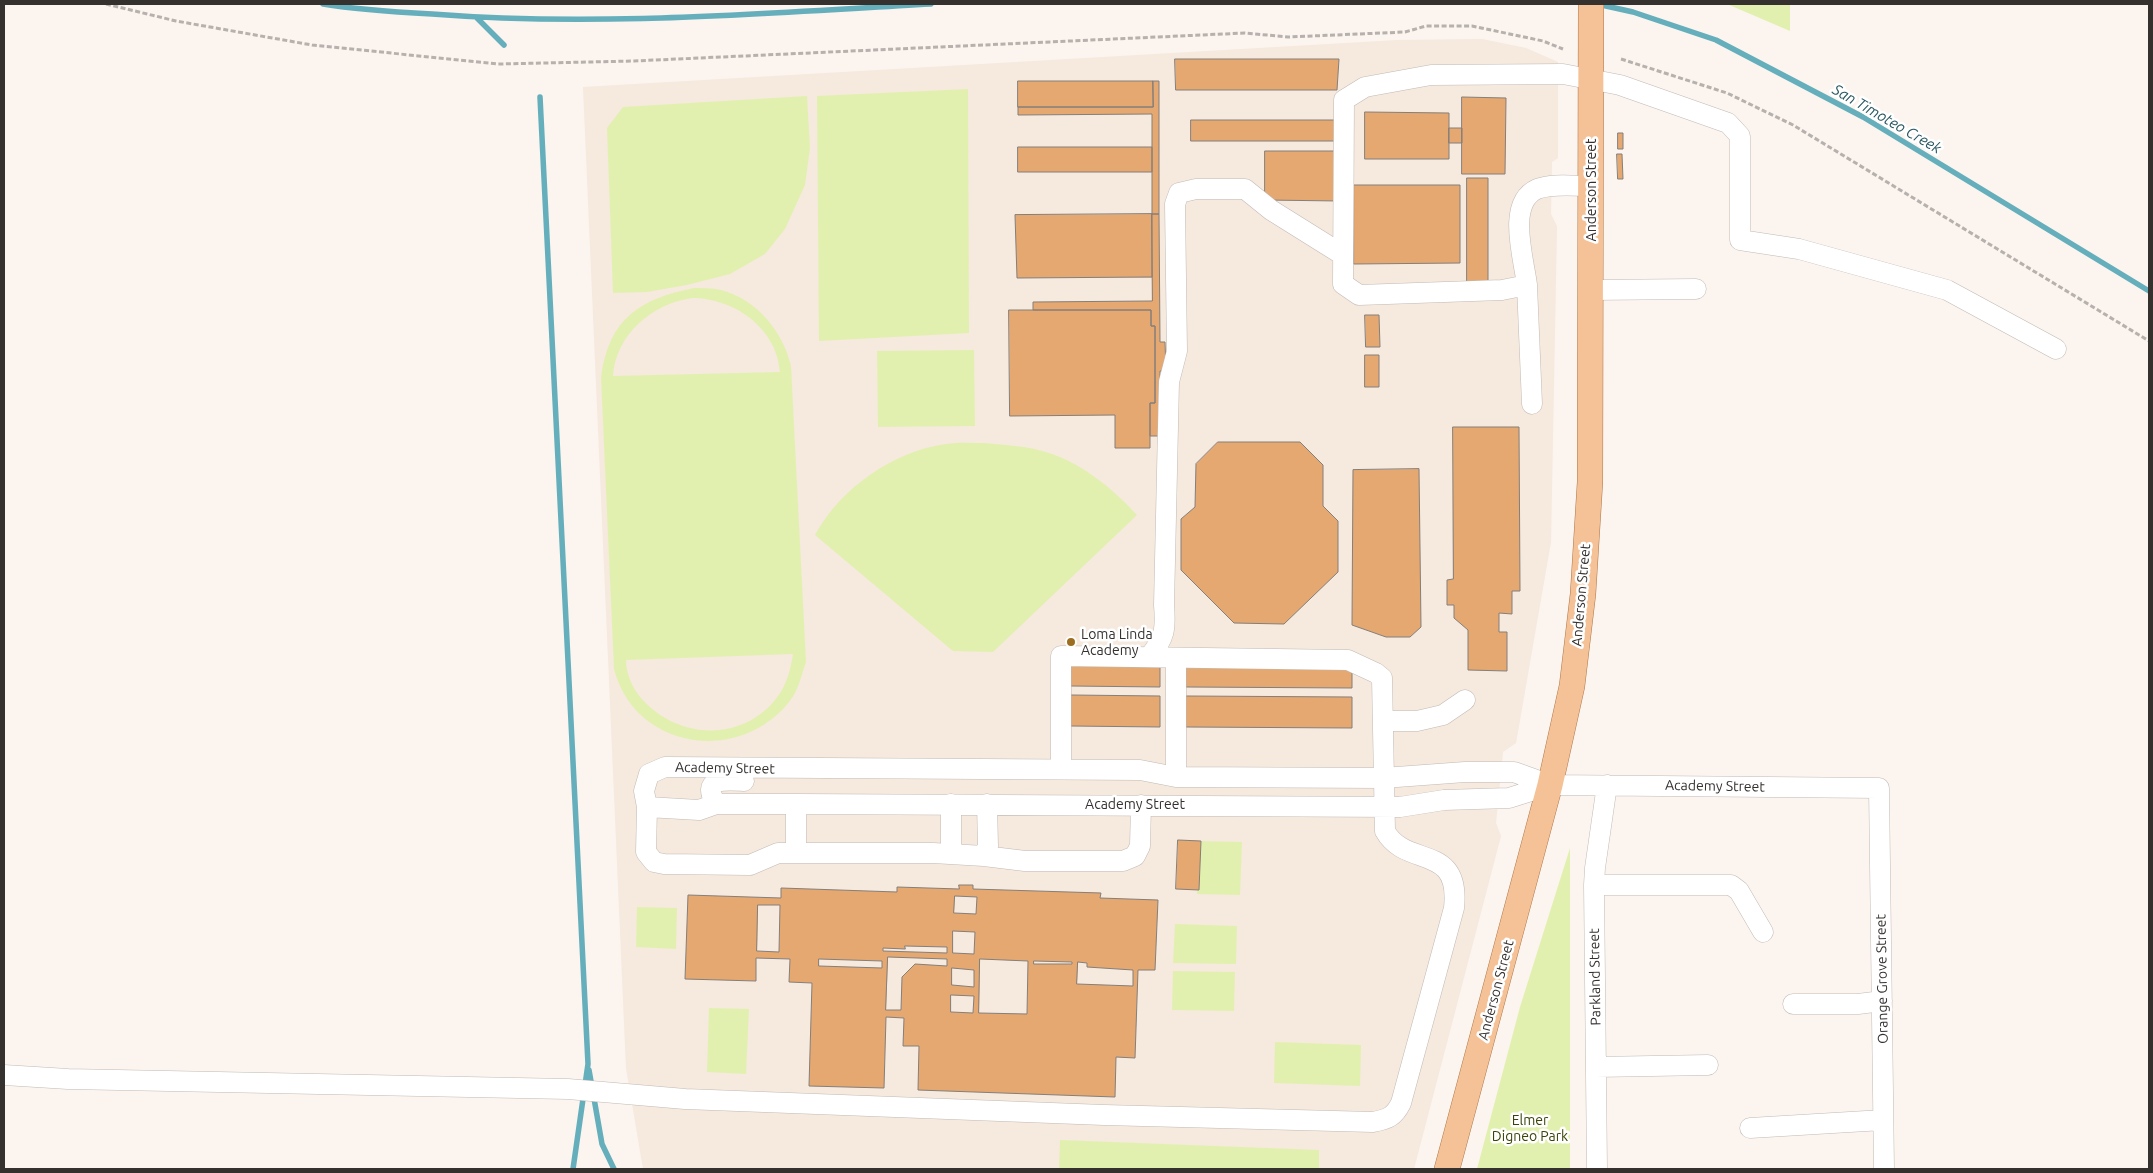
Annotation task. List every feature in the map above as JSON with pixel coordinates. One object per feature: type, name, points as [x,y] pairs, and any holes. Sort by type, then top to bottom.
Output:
[{"type":"main road","name":"Anderson Street","points":[[1446,1169],[1550,785],[1572,686],[1583,594],[1590,482],[1591,4]]},
{"type":"street","points":[[1527,285],[1502,290],[1359,295],[1343,284],[1344,100],[1365,86],[1431,75],[1563,74],[1620,85],[1728,123],[1740,136],[1740,240],[1800,249],[1947,290],[2056,349]]},
{"type":"street","points":[[1532,404],[1527,285],[1518,221],[1522,202],[1537,190],[1557,186],[1591,186]]},
{"type":"street","points":[[1149,657],[1160,644],[1166,627],[1164,605],[1169,382],[1177,351],[1175,204],[1179,193],[1196,189],[1245,189],[1271,210],[1343,255]]},
{"type":"street","points":[[1590,290],[1696,289]]},
{"type":"street","points":[[4,1076],[568,1089],[685,1099],[1074,1114],[1373,1122],[1388,1119],[1396,1114],[1402,1103],[1454,908],[1456,891],[1451,874],[1440,864],[1397,845],[1385,832],[1382,678],[1376,673],[1348,660],[1061,656],[1061,770]]},
{"type":"street","points":[[1176,658],[1176,777]]},
{"type":"street","points":[[1383,720],[1417,720],[1443,715],[1465,700]]},
{"type":"street","name":"Academy Street","points":[[1176,777],[1140,770],[665,767],[649,774],[644,791],[647,807],[700,810],[716,804],[1400,807],[1444,800],[1509,798],[1550,785],[1880,788]]},
{"type":"street","name":"Academy Street","points":[[716,804],[711,796],[711,789],[714,783],[720,780],[1139,783],[1176,777],[1383,778],[1464,772],[1514,772],[1550,785]]},
{"type":"street","name":"Parkland Street","points":[[1597,1169],[1594,884],[1607,785]]},
{"type":"street","name":"Orange Grove Street","points":[[1880,788],[1884,1169]]},
{"type":"street","points":[[796,804],[796,853]]},
{"type":"street","points":[[951,804],[951,846],[955,854]]},
{"type":"street","points":[[984,856],[988,846],[988,804]]},
{"type":"street","points":[[647,807],[646,852],[654,862],[664,864],[750,865],[778,853],[933,853],[1024,861],[1123,861],[1135,856],[1140,846],[1141,805]]},
{"type":"street","points":[[1594,884],[1732,884],[1763,932]]},
{"type":"street","points":[[1793,1004],[1858,1004],[1882,1001]]},
{"type":"street","points":[[1596,1067],[1708,1064]]},
{"type":"street","points":[[1750,1128],[1883,1120]]},
{"type":"path","points":[[106,4],[176,21],[312,45],[498,64],[634,62],[1245,34],[1298,37],[1405,32],[1426,26],[1472,26],[1543,41],[1563,49]]},
{"type":"path","points":[[1621,59],[1727,93],[1793,125],[2149,342]]},
{"type":"shaded area","name":"Loma Linda Academy","points":[[1482,39],[1526,48],[1558,62],[1558,158],[1552,162],[1551,214],[1557,226],[1551,542],[1516,743],[1503,752],[1496,823],[1501,836],[1414,1169],[643,1169],[626,1068],[583,87],[1398,40]]},
{"type":"green space","points":[[1727,4],[1790,4],[1790,31]]},
{"type":"green space","points":[[968,89],[969,333],[819,341],[817,96]]},
{"type":"green space","points":[[807,96],[810,148],[805,185],[785,229],[765,254],[730,274],[687,285],[647,292],[613,293],[607,128],[623,107]]},
{"type":"green space","points":[[694,288],[714,289],[734,294],[746,301],[766,318],[775,329],[782,341],[791,366],[806,662],[792,698],[771,720],[746,734],[720,740],[692,740],[667,732],[644,718],[626,697],[614,669],[601,377],[611,340],[619,326],[643,306],[657,298]],"holes":[[[692,298],[708,299],[723,303],[751,318],[771,342],[777,356],[780,372],[613,376],[621,347],[639,323],[663,307],[677,301]],[[793,654],[784,686],[768,707],[752,720],[733,727],[714,730],[694,729],[675,723],[657,712],[635,690],[628,675],[626,665],[626,660]]]},
{"type":"green space","points":[[974,350],[975,426],[878,427],[877,351]]},
{"type":"green space","points":[[951,443],[984,443],[1034,449],[1062,458],[1097,478],[1137,515],[993,652],[953,651],[815,535],[826,518],[853,488],[888,464],[926,448]]},
{"type":"green space","points":[[1198,841],[1242,842],[1240,895],[1197,894]]},
{"type":"green space","name":"Elmer Digneo Park","points":[[1570,848],[1570,1169],[1477,1169],[1520,1007]]},
{"type":"green space","points":[[637,907],[677,908],[676,949],[636,947]]},
{"type":"green space","points":[[1175,924],[1237,926],[1236,964],[1173,963]]},
{"type":"green space","points":[[1173,971],[1235,972],[1234,1011],[1172,1010]]},
{"type":"green space","points":[[709,1008],[749,1009],[746,1074],[707,1072]]},
{"type":"green space","points":[[1275,1042],[1361,1045],[1360,1086],[1274,1083]]},
{"type":"green space","points":[[1060,1140],[1319,1150],[1319,1169],[1059,1169]]},
{"type":"building","points":[[1175,59],[1339,59],[1337,90],[1176,90]]},
{"type":"building","points":[[1018,81],[1153,81],[1153,107],[1018,107]]},
{"type":"building","points":[[1153,81],[1159,81],[1159,214],[1152,214],[1152,114],[1018,115],[1018,107],[1153,107]]},
{"type":"building","points":[[1462,97],[1506,98],[1505,174],[1462,174]]},
{"type":"building","points":[[1365,112],[1449,113],[1449,159],[1365,159]]},
{"type":"building","points":[[1191,120],[1336,120],[1336,141],[1191,141]]},
{"type":"building","points":[[1449,128],[1462,128],[1462,143],[1449,143]]},
{"type":"building","points":[[1618,133],[1623,133],[1623,149],[1618,149]]},
{"type":"building","points":[[1018,147],[1152,147],[1152,172],[1018,172]]},
{"type":"building","points":[[1265,151],[1339,151],[1339,201],[1265,200]]},
{"type":"building","points":[[1617,154],[1622,154],[1623,179],[1618,179]]},
{"type":"building","points":[[1467,178],[1488,178],[1488,285],[1467,285]]},
{"type":"building","points":[[1354,185],[1460,185],[1460,263],[1354,264]]},
{"type":"building","points":[[1152,214],[1152,277],[1017,278],[1015,215]]},
{"type":"building","points":[[1152,214],[1159,214],[1160,342],[1165,342],[1166,371],[1160,371],[1160,436],[1150,436],[1150,403],[1155,403],[1155,326],[1151,326],[1151,310],[1033,310],[1033,302],[1152,301]]},
{"type":"building","points":[[1009,310],[1151,310],[1151,326],[1155,326],[1155,403],[1150,403],[1150,448],[1115,448],[1115,415],[1010,416]]},
{"type":"building","points":[[1365,315],[1379,315],[1380,347],[1366,347]]},
{"type":"building","points":[[1365,355],[1379,355],[1379,387],[1365,387]]},
{"type":"building","points":[[1453,427],[1519,427],[1520,591],[1512,591],[1512,614],[1499,613],[1499,632],[1507,632],[1507,671],[1468,670],[1468,630],[1454,618],[1454,605],[1447,605],[1447,580],[1453,579]]},
{"type":"building","points":[[1218,442],[1300,442],[1323,465],[1323,506],[1338,521],[1338,572],[1284,624],[1234,623],[1181,570],[1181,519],[1195,507],[1196,464]]},
{"type":"building","points":[[1419,469],[1421,627],[1410,637],[1386,637],[1352,625],[1353,470]]},
{"type":"building","points":[[1071,665],[1160,666],[1160,687],[1071,686]]},
{"type":"building","points":[[1186,666],[1352,667],[1352,688],[1186,687]]},
{"type":"building","points":[[1071,695],[1160,696],[1160,727],[1071,726]]},
{"type":"building","points":[[1186,696],[1352,697],[1352,728],[1186,727]]},
{"type":"building","points":[[1178,840],[1201,841],[1199,890],[1176,889]]},
{"type":"building","points":[[959,885],[973,885],[973,889],[1101,893],[1100,898],[1158,900],[1155,970],[1138,970],[1135,1058],[1116,1057],[1115,1097],[918,1090],[919,1046],[903,1046],[904,1018],[886,1017],[884,1088],[809,1086],[812,983],[789,982],[790,959],[756,958],[756,981],[685,979],[688,895],[781,898],[781,888],[897,892],[897,887],[959,889]],"holes":[[[955,896],[977,897],[976,914],[954,913]],[[758,905],[780,905],[779,952],[757,951]],[[953,931],[975,932],[974,954],[953,953]],[[905,946],[947,947],[947,953],[883,951],[883,948],[905,949]],[[888,957],[947,959],[947,966],[915,964],[902,977],[901,1010],[886,1010]],[[819,959],[882,961],[882,968],[819,966]],[[980,959],[1028,961],[1027,1014],[979,1013]],[[1034,961],[1072,962],[1072,964],[1034,964]],[[1078,962],[1087,963],[1087,967],[1133,970],[1133,986],[1077,984]],[[952,968],[974,970],[974,987],[952,985]],[[951,995],[974,996],[973,1013],[951,1012]]]},
{"type":"waterway","name":"San Timoteo Creek","points":[[323,4],[364,9],[494,18],[557,19],[744,15],[931,4]]},
{"type":"waterway","name":"San Timoteo Creek","points":[[1597,4],[1633,12],[1716,40],[1863,117],[2149,291]]},
{"type":"waterway","points":[[477,18],[504,45]]},
{"type":"waterway","points":[[540,97],[588,1064],[573,1169]]},
{"type":"waterway","points":[[589,1070],[602,1144],[614,1169]]},
{"type":"place","name":"Loma Linda Academy","points":[[1071,642]]}]
